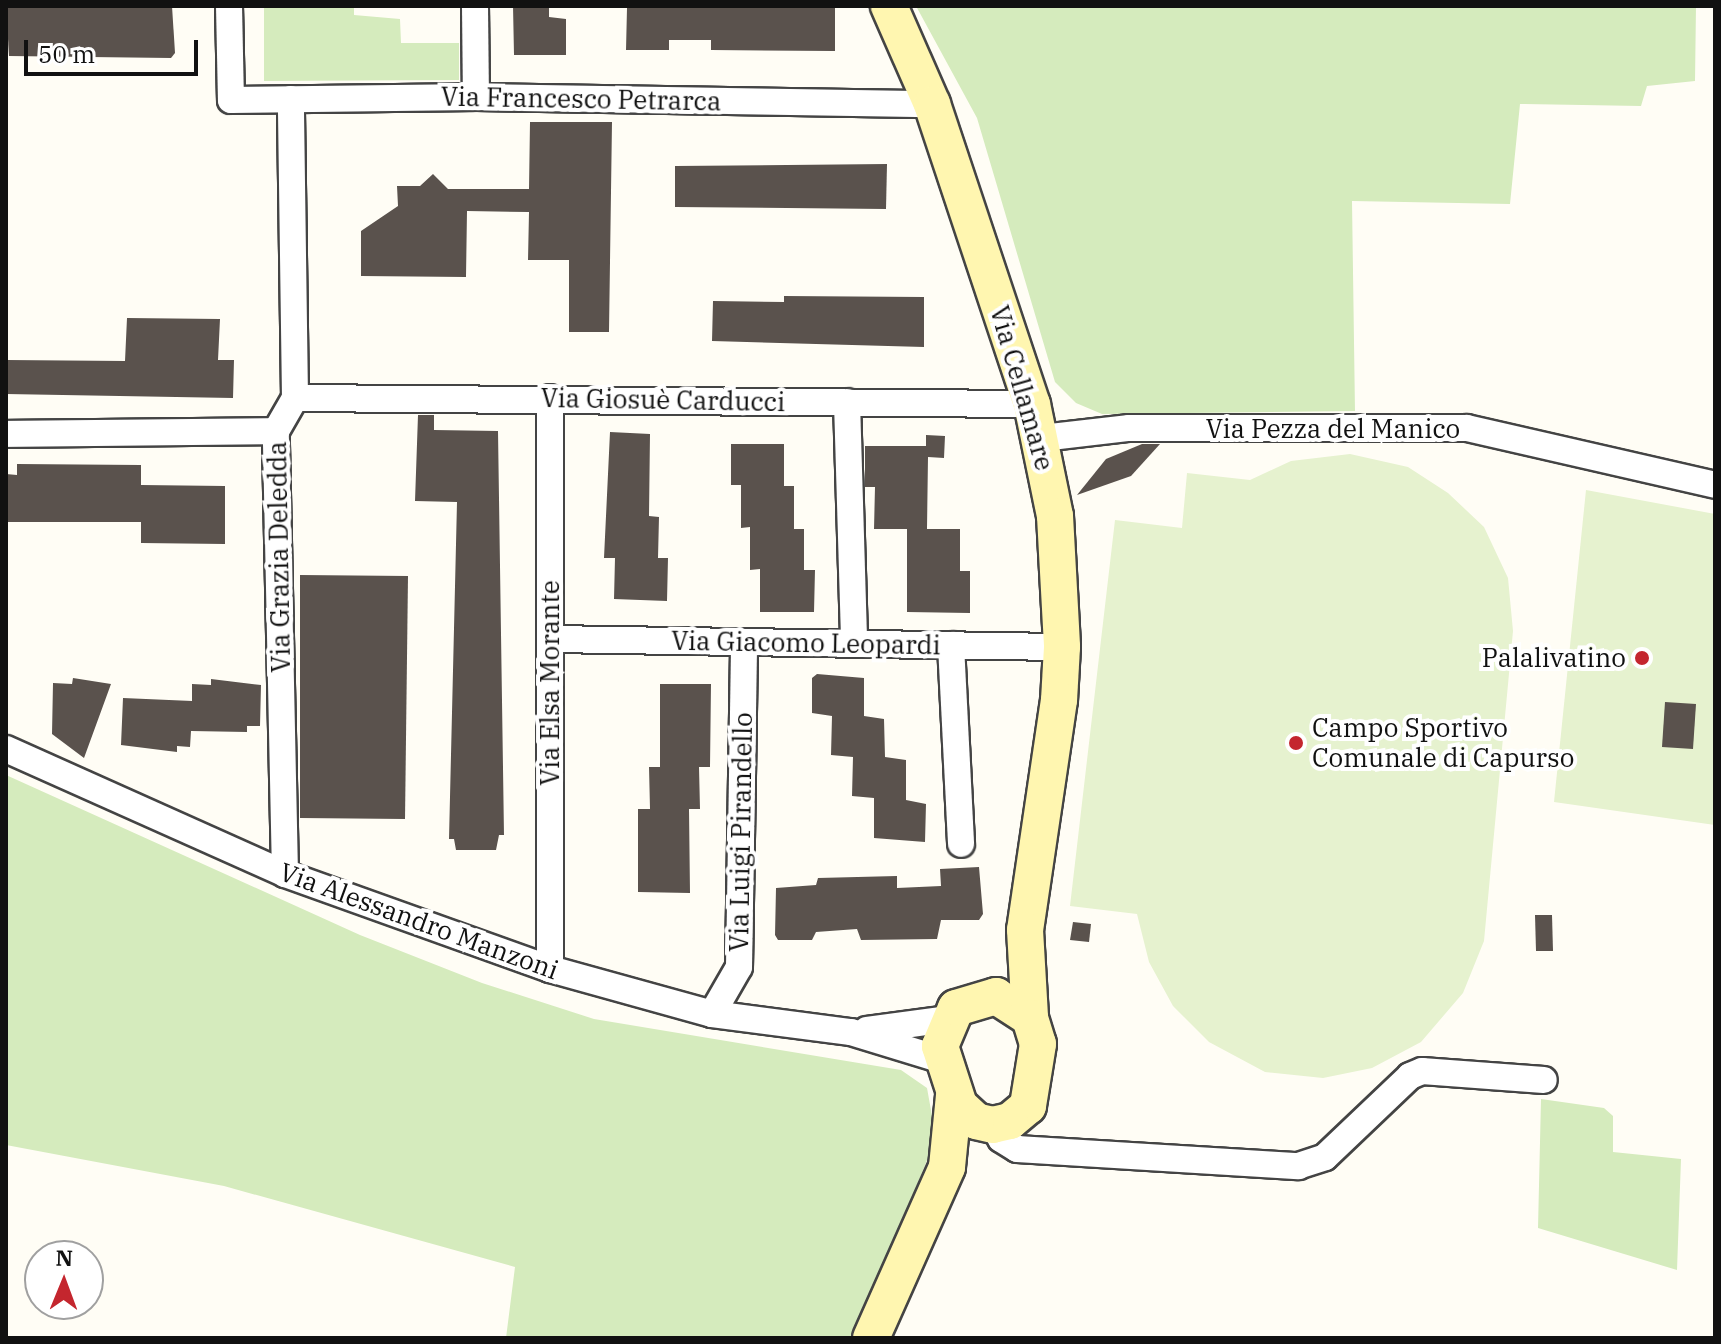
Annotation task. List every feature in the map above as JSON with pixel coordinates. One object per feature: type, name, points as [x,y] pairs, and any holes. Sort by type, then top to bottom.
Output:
[{"type":"street","name":"Via Francesco Petrarca","points":[[229,6],[231,100],[476,97],[932,104]]},
{"type":"street","points":[[475,6],[476,97]]},
{"type":"street","name":"Via Cellamare","points":[[889,6],[932,104],[1037,421],[1055,516],[1062,647],[1059,700],[1025,930],[1030,1018],[1038,1044],[1035,1084],[1007,1120],[947,1167]]},
{"type":"street","points":[[291,99],[295,398]]},
{"type":"street","name":"Via Giosuè Carducci","points":[[295,398],[847,402],[1037,421]]},
{"type":"street","name":"Via Grazia Deledda","points":[[285,874],[276,431],[295,398]]},
{"type":"street","name":"Via Elsa Morante","points":[[550,398],[550,969]]},
{"type":"street","points":[[847,402],[854,644]]},
{"type":"street","name":"Via Pezza del Manico","points":[[1037,421],[1129,428],[1467,428],[1715,485]]},
{"type":"street","points":[[6,434],[276,431]]},
{"type":"street","name":"Via Giacomo Leopardi","points":[[550,639],[1062,647]]},
{"type":"street","name":"Via Luigi Pirandello","points":[[712,1014],[739,967],[744,643]]},
{"type":"street","points":[[951,645],[961,844]]},
{"type":"street","name":"Via Alessandro Manzoni","points":[[6,749],[285,874],[550,969],[712,1014],[851,1032],[942,1060]]},
{"type":"street","name":"Via Cellamare","points":[[1007,1120],[967,1114],[954,1095],[940,1046],[947,1019],[956,1008],[982,997],[1025,930]]},
{"type":"street","points":[[982,997],[1009,1000],[1030,1018]]},
{"type":"street","name":"Via Alessandro Manzoni","points":[[851,1032],[947,1019]]},
{"type":"street","points":[[1007,1120],[1001,1139],[1017,1149],[1298,1166],[1325,1157],[1410,1076],[1422,1071],[1544,1080]]},
{"type":"street","name":"Via Cellamare","points":[[871,1338],[947,1167],[954,1095]]},
{"type":"green space","points":[[264,6],[354,6],[354,15],[400,19],[401,43],[459,43],[459,80],[264,81]]},
{"type":"green space","points":[[916,6],[1696,6],[1695,81],[1647,86],[1641,106],[1520,104],[1510,204],[1352,201],[1355,411],[1102,414],[1076,403],[1055,382],[977,118]]},
{"type":"green space","name":"Campo Sportivo Comunale di Capurso","points":[[1350,454],[1408,467],[1448,493],[1484,527],[1508,578],[1513,631],[1484,941],[1463,993],[1421,1042],[1372,1068],[1323,1078],[1265,1072],[1209,1042],[1173,1006],[1149,962],[1137,914],[1070,906],[1115,520],[1182,528],[1187,473],[1250,480],[1291,461]]},
{"type":"green space","name":"Palalivatino","points":[[1586,490],[1715,514],[1715,825],[1554,802]]},
{"type":"green space","points":[[6,775],[360,935],[482,983],[594,1019],[901,1070],[927,1088],[936,1138],[855,1338],[506,1338],[515,1267],[224,1186],[6,1145]]},
{"type":"green space","points":[[1541,1099],[1604,1108],[1613,1116],[1613,1152],[1681,1159],[1677,1270],[1538,1228]]},
{"type":"building","points":[[6,6],[172,6],[175,53],[171,58],[9,56]]},
{"type":"building","points":[[513,6],[549,6],[549,17],[566,19],[566,55],[514,55]]},
{"type":"building","points":[[835,6],[835,51],[711,50],[711,40],[669,40],[669,50],[626,50],[627,8]]},
{"type":"building","points":[[530,122],[612,122],[609,332],[569,332],[569,260],[528,260],[529,212],[467,211],[466,277],[361,276],[361,231],[398,206],[397,186],[420,186],[433,174],[448,189],[529,189]]},
{"type":"building","points":[[887,164],[886,209],[675,207],[675,166]]},
{"type":"building","points":[[784,296],[924,297],[924,347],[712,341],[713,301],[784,302]]},
{"type":"building","points":[[127,318],[220,319],[218,360],[234,360],[233,398],[6,394],[6,360],[125,361]]},
{"type":"building","points":[[418,415],[434,415],[434,430],[498,431],[504,835],[499,835],[496,850],[456,850],[454,839],[449,839],[457,502],[415,501]]},
{"type":"building","points":[[610,432],[650,434],[649,516],[659,517],[658,558],[668,558],[667,601],[614,599],[615,558],[604,558]]},
{"type":"building","points":[[926,435],[945,436],[944,458],[928,457],[927,529],[960,529],[960,571],[970,571],[970,613],[907,612],[907,529],[874,529],[875,487],[865,487],[865,446],[926,446]]},
{"type":"building","points":[[731,444],[784,444],[784,486],[794,486],[794,529],[804,529],[804,570],[815,570],[814,612],[760,612],[760,569],[750,570],[750,527],[741,528],[741,485],[731,485]]},
{"type":"building","points":[[1142,444],[1160,444],[1131,476],[1077,495],[1106,459]]},
{"type":"building","points":[[17,464],[141,465],[141,485],[225,486],[225,544],[141,543],[141,522],[6,522],[6,474],[17,475]]},
{"type":"building","points":[[300,575],[408,576],[405,819],[300,818]]},
{"type":"building","points":[[817,674],[864,678],[864,716],[884,719],[885,757],[906,760],[906,800],[926,804],[925,842],[874,838],[874,798],[852,796],[853,757],[831,755],[832,716],[812,713],[812,678]]},
{"type":"building","points":[[73,678],[111,684],[84,758],[52,734],[53,683],[72,684]]},
{"type":"building","points":[[211,679],[261,685],[260,726],[247,726],[247,732],[191,731],[190,747],[177,746],[177,752],[121,745],[123,698],[192,701],[192,684],[211,685]]},
{"type":"building","points":[[660,684],[711,684],[710,767],[699,767],[700,809],[689,809],[690,893],[638,892],[638,809],[650,809],[649,767],[660,767]]},
{"type":"building","points":[[1665,702],[1696,704],[1693,749],[1662,747]]},
{"type":"building","points":[[979,867],[983,914],[979,920],[941,920],[937,939],[861,940],[857,929],[816,932],[812,940],[778,940],[775,935],[776,888],[816,885],[818,878],[897,876],[897,888],[941,886],[940,869]]},
{"type":"building","points":[[1535,915],[1552,915],[1553,951],[1536,951]]},
{"type":"building","points":[[1073,922],[1091,924],[1089,942],[1070,940]]},
{"type":"place","name":"Palalivatino","points":[[1642,658]]},
{"type":"place","name":"Campo Sportivo Comunale di Capurso","points":[[1296,743]]}]
